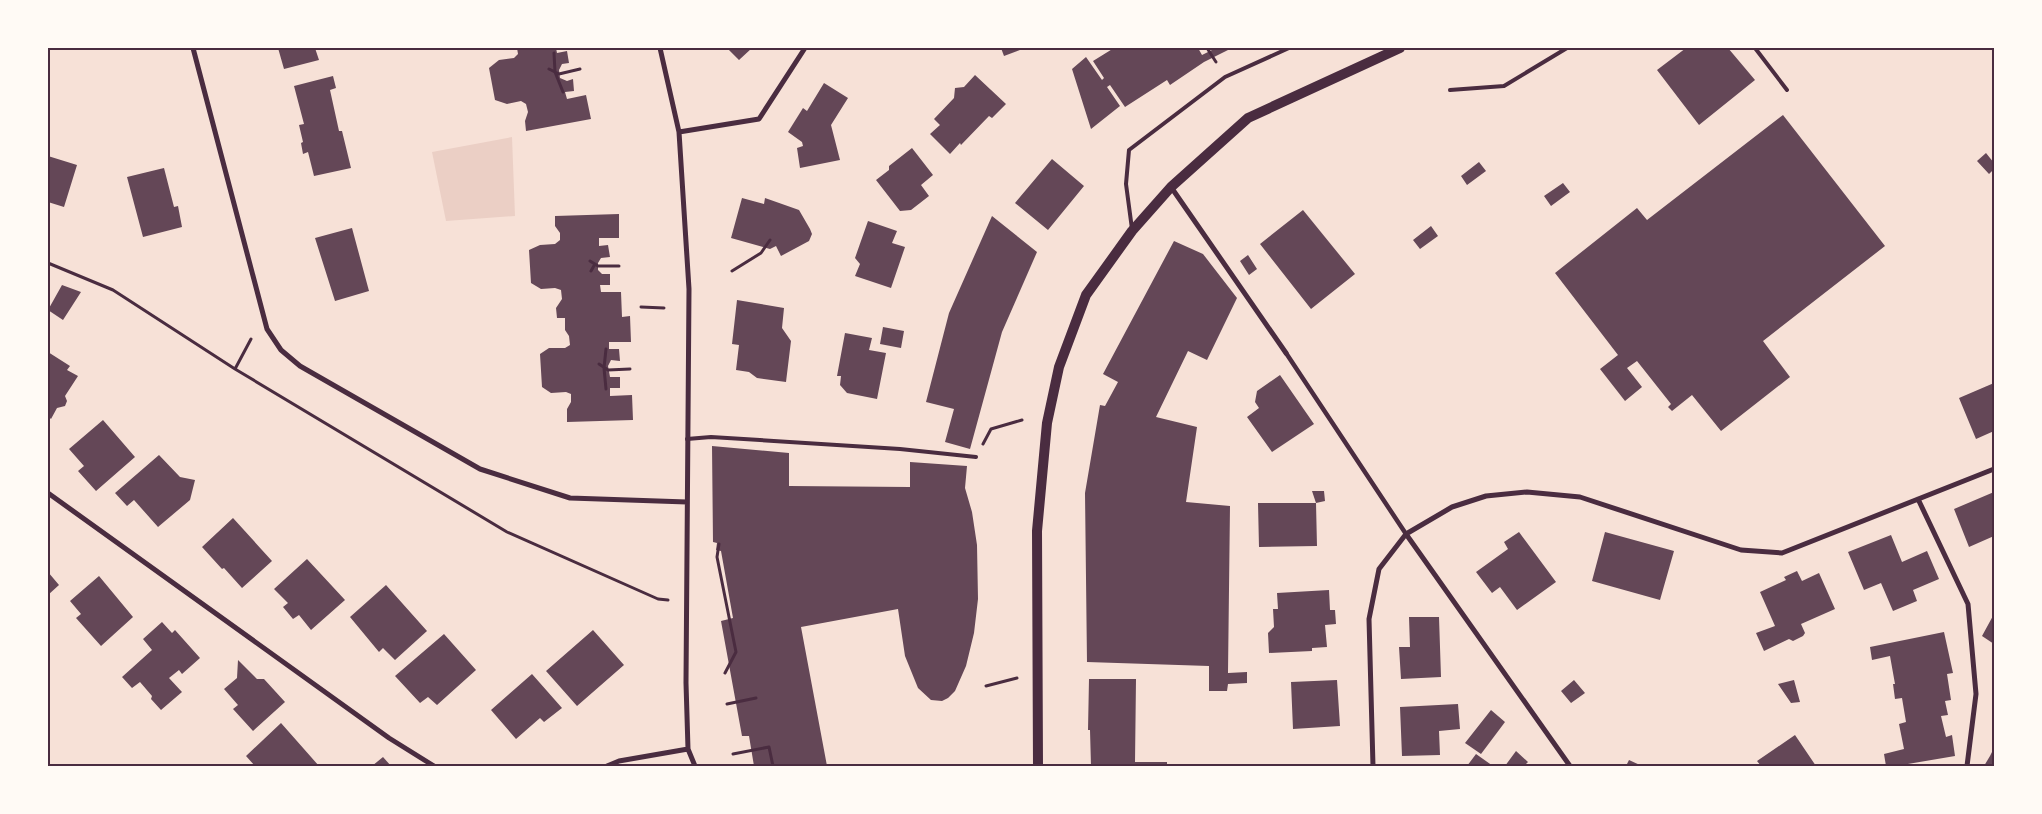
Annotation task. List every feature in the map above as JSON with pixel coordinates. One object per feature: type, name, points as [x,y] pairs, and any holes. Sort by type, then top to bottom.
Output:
[{"type":"main road","points":[[1038,766],[1036,531],[1047,423],[1059,367],[1086,295],[1132,231],[1171,188],[1248,118],[1400,48]]},
{"type":"street","points":[[193,48],[267,329],[281,350],[300,366],[480,469],[570,498],[687,502]]},
{"type":"street","points":[[660,48],[680,132],[689,289],[687,439],[688,749],[694,766]]},
{"type":"street","points":[[680,132],[759,119],[805,48]]},
{"type":"street","points":[[1171,188],[1286,353],[1406,534],[1526,701],[1570,766]]},
{"type":"street","points":[[1373,766],[1369,619],[1379,569],[1406,534],[1452,507],[1486,496],[1527,492],[1580,497],[1741,550],[1782,553],[1994,469]]},
{"type":"street","points":[[48,493],[389,738],[434,766]]},
{"type":"street","points":[[1918,499],[1968,604],[1976,694],[1967,766]]},
{"type":"street","points":[[607,766],[619,761],[688,749]]},
{"type":"lane","points":[[1132,231],[1126,184],[1129,150],[1224,77],[1289,48]]},
{"type":"lane","points":[[1450,90],[1504,86],[1567,48]]},
{"type":"lane","points":[[1755,48],[1787,90]]},
{"type":"lane","points":[[687,439],[721,437],[900,449],[976,457]]},
{"type":"path","points":[[554,53],[555,72],[563,92]]},
{"type":"path","points":[[549,69],[559,74],[580,69]]},
{"type":"path","points":[[551,78],[555,72]]},
{"type":"path","points":[[732,271],[761,253],[770,240]]},
{"type":"path","points":[[590,261],[598,266],[619,266]]},
{"type":"path","points":[[48,263],[113,290],[235,369],[507,532],[658,599],[668,600]]},
{"type":"path","points":[[591,271],[595,264]]},
{"type":"path","points":[[641,307],[664,308]]},
{"type":"path","points":[[235,369],[252,338],[267,329]]},
{"type":"path","points":[[606,349],[604,368],[606,389]]},
{"type":"path","points":[[599,364],[608,370],[630,369]]},
{"type":"path","points":[[599,373],[604,368]]},
{"type":"path","points":[[976,457],[992,429],[1022,420]]},
{"type":"path","points":[[719,544],[717,556],[736,652],[725,673]]},
{"type":"path","points":[[986,686],[1023,676]]},
{"type":"path","points":[[727,704],[756,698]]},
{"type":"path","points":[[733,754],[769,747],[773,766]]},
{"type":"shaded area","points":[[512,137],[515,216],[446,221],[432,152]]},
{"type":"building","points":[[278,48],[315,48],[319,60],[284,69]]},
{"type":"building","points":[[517,48],[556,48],[557,53],[567,51],[569,63],[562,64],[559,70],[560,78],[567,81],[573,79],[574,91],[565,92],[567,99],[586,95],[591,119],[526,131],[525,121],[528,112],[526,104],[521,101],[507,104],[495,100],[489,68],[499,60],[514,58],[518,54]]},
{"type":"building","points":[[727,48],[752,48],[739,60]]},
{"type":"building","points":[[1001,48],[1025,48],[1004,56]]},
{"type":"building","points":[[1114,48],[1198,48],[1202,55],[1213,48],[1232,48],[1204,62],[1170,85],[1167,80],[1125,107],[1110,85],[1107,87],[1120,106],[1091,129],[1072,69],[1086,57],[1102,80],[1104,78],[1093,61]]},
{"type":"building","points":[[1686,48],[1728,48],[1755,80],[1699,125],[1657,70]]},
{"type":"building","points":[[975,75],[1006,104],[992,118],[989,116],[950,154],[930,134],[940,125],[934,119],[954,98],[955,88],[964,87]]},
{"type":"building","points":[[333,76],[336,88],[330,90],[339,131],[342,131],[351,168],[314,176],[308,152],[303,154],[301,143],[303,142],[299,125],[304,124],[294,86]]},
{"type":"building","points":[[824,83],[848,98],[831,125],[840,160],[800,168],[797,148],[803,146],[802,142],[788,132],[803,108],[807,111]]},
{"type":"building","points":[[1783,115],[1885,246],[1763,341],[1790,377],[1721,431],[1692,395],[1672,411],[1668,407],[1671,404],[1637,361],[1627,368],[1642,387],[1625,401],[1600,369],[1618,355],[1555,273],[1637,208],[1647,220]]},
{"type":"building","points":[[912,148],[933,175],[921,185],[929,196],[911,210],[900,211],[876,180],[889,170],[889,166]]},
{"type":"building","points":[[1986,153],[1994,163],[1994,169],[1989,174],[1977,161]]},
{"type":"building","points":[[48,156],[77,165],[64,207],[48,202]]},
{"type":"building","points":[[1052,159],[1084,186],[1048,230],[1015,203]]},
{"type":"building","points":[[1479,162],[1486,171],[1467,185],[1461,176]]},
{"type":"building","points":[[164,168],[174,207],[178,206],[182,227],[143,237],[127,177]]},
{"type":"building","points":[[1563,183],[1570,192],[1551,206],[1544,196]]},
{"type":"building","points":[[742,198],[764,204],[765,198],[799,210],[812,234],[809,241],[781,256],[776,246],[770,249],[731,238]]},
{"type":"building","points":[[1303,210],[1355,274],[1311,309],[1260,244]]},
{"type":"building","points":[[619,214],[619,238],[599,238],[599,246],[608,245],[610,257],[601,258],[598,263],[598,270],[602,274],[610,274],[610,285],[600,285],[601,292],[621,292],[622,317],[630,316],[631,342],[609,342],[609,349],[619,349],[620,361],[611,360],[608,366],[610,377],[620,377],[620,388],[610,388],[610,396],[632,395],[633,420],[567,422],[567,409],[571,402],[571,394],[566,392],[551,393],[542,387],[540,354],[549,348],[565,348],[570,345],[569,336],[565,330],[565,318],[557,318],[556,308],[562,299],[561,290],[555,288],[541,289],[531,283],[529,250],[540,245],[555,244],[560,240],[560,233],[555,226],[555,216]]},
{"type":"building","points":[[992,216],[1037,252],[1002,332],[970,449],[945,442],[954,409],[926,402],[949,313]]},
{"type":"building","points":[[868,221],[897,231],[892,243],[905,247],[891,288],[855,276],[860,264],[855,258]]},
{"type":"building","points":[[1431,226],[1438,236],[1420,249],[1413,240]]},
{"type":"building","points":[[352,228],[369,291],[335,301],[315,238]]},
{"type":"building","points":[[1174,241],[1203,254],[1237,298],[1207,360],[1188,351],[1156,417],[1197,427],[1186,502],[1230,506],[1228,673],[1247,672],[1247,683],[1228,684],[1227,691],[1209,691],[1209,666],[1087,662],[1085,493],[1100,405],[1105,406],[1118,382],[1103,374]]},
{"type":"building","points":[[1248,255],[1257,269],[1249,275],[1240,261]]},
{"type":"building","points":[[62,285],[81,292],[63,320],[48,310]]},
{"type":"building","points":[[737,300],[784,308],[782,328],[791,341],[786,382],[757,378],[749,372],[736,370],[739,345],[732,344]]},
{"type":"building","points":[[883,327],[904,331],[901,348],[880,344]]},
{"type":"building","points":[[845,333],[872,338],[869,350],[886,353],[877,399],[847,393],[840,385],[841,376],[837,376]]},
{"type":"building","points":[[48,352],[70,366],[67,370],[78,376],[65,396],[67,401],[65,406],[57,408],[51,419],[48,416]]},
{"type":"building","points":[[1280,375],[1314,424],[1272,452],[1247,417],[1259,408],[1255,402],[1257,391]]},
{"type":"building","points":[[1994,383],[1994,431],[1976,439],[1959,398]]},
{"type":"building","points":[[103,420],[135,457],[96,491],[78,471],[84,466],[69,449]]},
{"type":"building","points":[[712,446],[789,453],[789,486],[910,487],[910,462],[967,466],[965,488],[972,512],[977,545],[978,599],[974,633],[966,666],[955,691],[948,698],[942,701],[931,700],[918,688],[905,656],[898,609],[801,627],[827,766],[754,766],[749,736],[742,736],[721,621],[733,618],[721,551],[716,550],[717,543],[713,542]]},
{"type":"building","points":[[159,455],[180,477],[195,480],[190,500],[158,527],[134,500],[127,506],[115,493]]},
{"type":"building","points":[[1312,491],[1324,491],[1325,501],[1316,503]]},
{"type":"building","points":[[1994,492],[1994,536],[1969,547],[1954,509]]},
{"type":"building","points":[[1258,503],[1316,503],[1317,546],[1259,547]]},
{"type":"building","points":[[233,518],[272,561],[242,588],[202,547]]},
{"type":"building","points":[[1519,532],[1556,582],[1517,610],[1500,587],[1492,593],[1476,572],[1508,549],[1504,542]]},
{"type":"building","points":[[1605,532],[1674,551],[1660,600],[1592,581]]},
{"type":"building","points":[[1891,535],[1902,562],[1927,551],[1939,579],[1913,590],[1917,601],[1893,611],[1881,583],[1864,590],[1848,552]]},
{"type":"building","points":[[307,559],[345,600],[311,630],[299,615],[293,619],[283,607],[288,603],[274,589]]},
{"type":"building","points":[[1797,571],[1802,581],[1819,573],[1835,609],[1801,624],[1805,633],[1803,636],[1793,641],[1789,639],[1764,651],[1756,633],[1775,626],[1760,592],[1786,580],[1784,577]]},
{"type":"building","points":[[48,572],[59,585],[48,595]]},
{"type":"building","points":[[99,576],[133,617],[101,646],[76,618],[81,614],[70,601]]},
{"type":"building","points":[[386,585],[427,631],[395,660],[383,648],[379,652],[350,617]]},
{"type":"building","points":[[1329,590],[1330,610],[1335,610],[1336,624],[1325,625],[1327,647],[1312,648],[1312,651],[1269,653],[1268,633],[1274,627],[1273,609],[1278,609],[1277,593]]},
{"type":"building","points":[[1994,614],[1994,644],[1982,636]]},
{"type":"building","points":[[1409,617],[1439,617],[1441,677],[1401,679],[1399,647],[1410,647]]},
{"type":"building","points":[[162,622],[172,633],[175,630],[200,658],[182,674],[179,670],[169,678],[182,692],[161,710],[140,682],[132,688],[122,677],[152,650],[143,639]]},
{"type":"building","points":[[593,630],[624,665],[577,706],[546,671]]},
{"type":"building","points":[[1944,632],[1953,673],[1947,674],[1951,700],[1945,701],[1948,715],[1941,716],[1946,737],[1952,735],[1955,756],[1886,766],[1884,754],[1904,749],[1899,724],[1906,722],[1902,698],[1895,699],[1893,684],[1895,684],[1890,656],[1872,660],[1870,647]]},
{"type":"building","points":[[444,634],[476,670],[437,705],[428,697],[420,703],[395,676]]},
{"type":"building","points":[[238,660],[257,679],[264,679],[285,702],[253,731],[233,709],[238,705],[224,689],[237,678]]},
{"type":"building","points":[[532,674],[562,708],[544,722],[540,718],[516,739],[491,710]]},
{"type":"building","points":[[1089,679],[1136,679],[1135,762],[1167,762],[1167,766],[1091,766],[1090,730],[1088,730]]},
{"type":"building","points":[[1337,680],[1340,726],[1293,729],[1291,682]]},
{"type":"building","points":[[1574,680],[1585,693],[1571,703],[1561,691]]},
{"type":"building","points":[[1794,680],[1800,702],[1791,703],[1778,684]]},
{"type":"building","points":[[1458,704],[1460,729],[1439,731],[1440,755],[1402,756],[1400,707]]},
{"type":"building","points":[[1491,710],[1505,722],[1481,754],[1465,743]]},
{"type":"building","points":[[281,723],[319,766],[255,766],[246,756]]},
{"type":"building","points":[[1795,735],[1816,766],[1761,766],[1757,761]]},
{"type":"building","points":[[1994,748],[1994,766],[1984,766],[1990,756]]},
{"type":"building","points":[[1516,751],[1528,762],[1524,766],[1505,766]]},
{"type":"building","points":[[1476,754],[1493,766],[1467,766]]},
{"type":"building","points":[[383,757],[391,766],[372,766]]},
{"type":"building","points":[[1629,760],[1642,766],[1626,766]]}]
